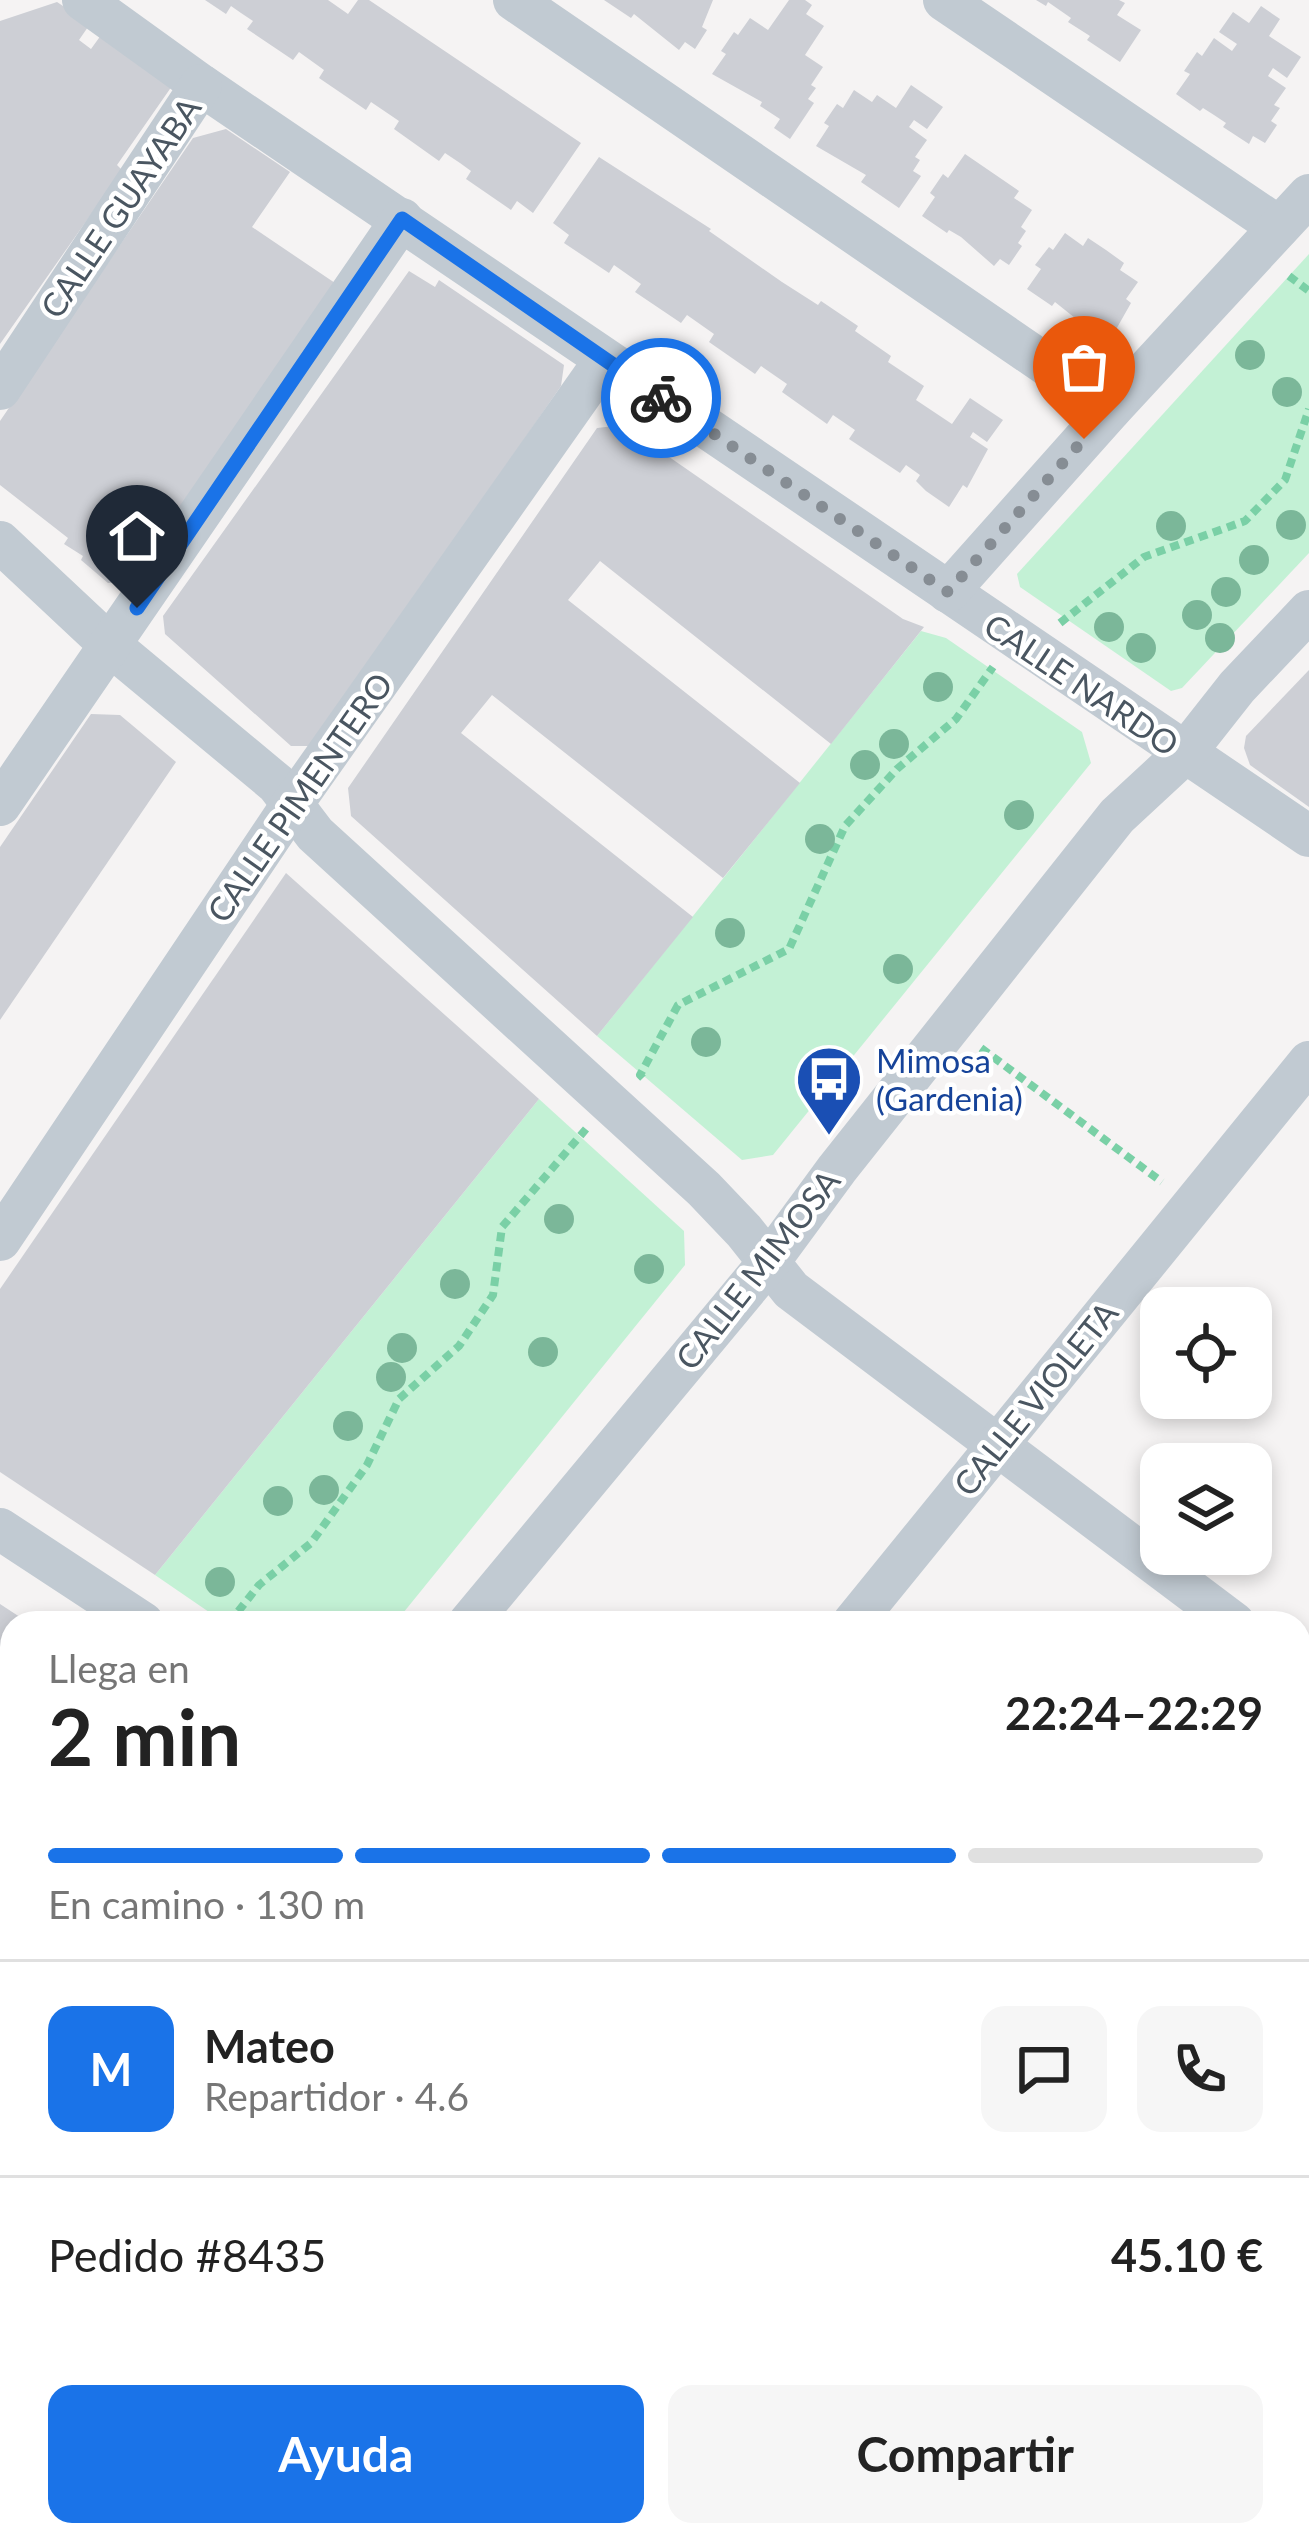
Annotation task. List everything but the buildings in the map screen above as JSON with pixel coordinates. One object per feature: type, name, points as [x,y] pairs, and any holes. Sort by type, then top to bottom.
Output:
[{"type":"street","name":"CALLE NARDO","points":[[83,0],[201,85],[1309,836]]},
{"type":"street","points":[[514,0],[1111,409]]},
{"type":"street","points":[[944,0],[1279,227]]},
{"type":"street","name":"CALLE GUAYABA","points":[[0,388],[201,85]]},
{"type":"street","points":[[948,592],[1309,195]]},
{"type":"street","points":[[0,805],[402,219]]},
{"type":"street","name":"CALLE PIMENTERO","points":[[0,1240],[292,803],[605,360]]},
{"type":"street","points":[[0,542],[111,646],[277,784],[316,834],[704,1189],[791,1290],[1218,1611]]},
{"type":"street","name":"CALLE MIMOSA","points":[[479,1611],[768,1263],[836,1169],[1117,816],[1185,753],[1237,687],[1309,611]]},
{"type":"street","name":"CALLE VIOLETA","points":[[863,1611],[1309,1062]]},
{"type":"street","points":[[0,1529],[125,1611]]},
{"type":"path","points":[[1289,276],[1309,290]]},
{"type":"path","points":[[1069,674],[1087,649],[1055,630],[1064,616],[1144,557],[1245,521],[1285,480],[1309,409]]},
{"type":"path","points":[[654,1090],[640,1075],[678,1005],[789,950],[845,826],[897,770],[956,719],[998,661]]},
{"type":"path","points":[[951,1026],[1192,1204]]},
{"type":"path","points":[[239,1611],[310,1543],[367,1465],[399,1399],[459,1346],[493,1295],[502,1227],[589,1126],[604,1139]]},
{"type":"green space","points":[[1309,254],[1309,553],[1182,688],[1171,691],[1020,587],[1017,574]]},
{"type":"green space","points":[[921,631],[946,638],[1082,732],[1091,763],[773,1155],[742,1160],[597,1036]]},
{"type":"green space","points":[[539,1099],[684,1231],[685,1265],[405,1611],[208,1611],[155,1575]]},
{"type":"way so far","points":[[661,398],[948,592],[1084,439]]},
{"type":"place","name":"Mimosa (Gardenia)","points":[[829,1138]]},
{"type":"route","points":[[137,608],[402,219],[661,398]]}]
